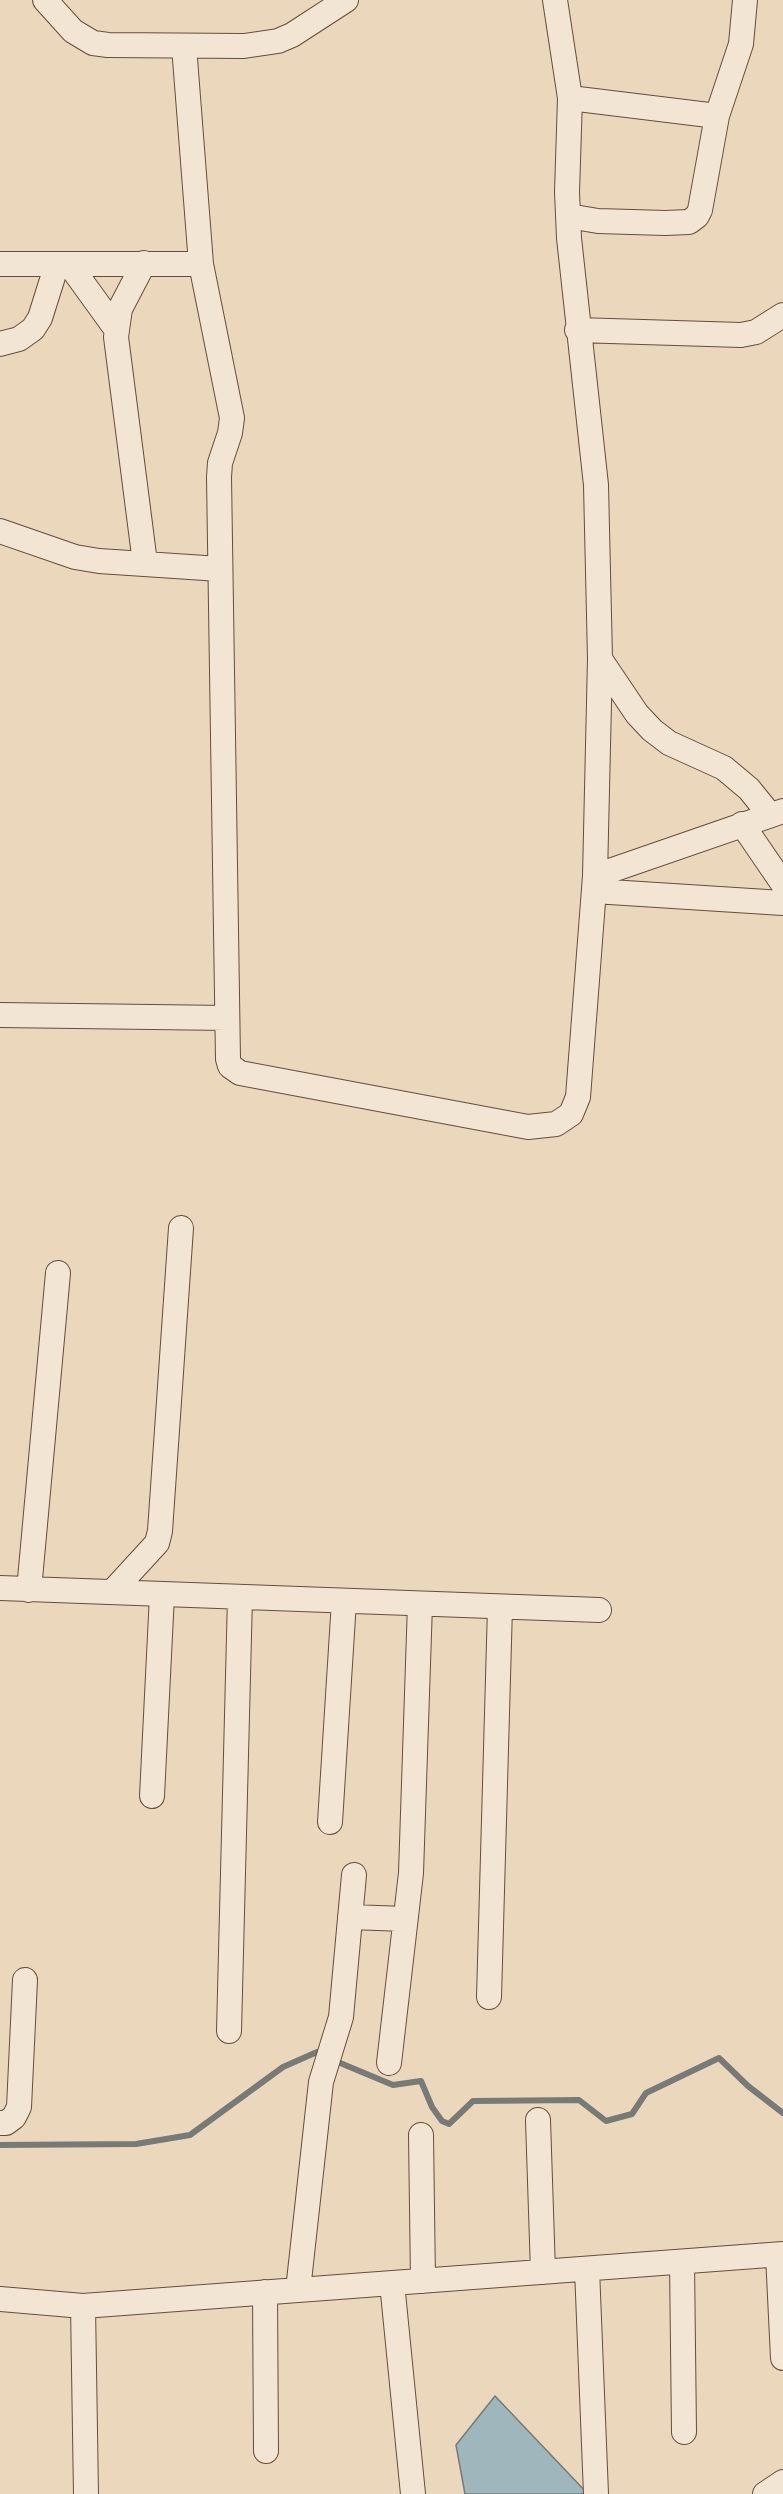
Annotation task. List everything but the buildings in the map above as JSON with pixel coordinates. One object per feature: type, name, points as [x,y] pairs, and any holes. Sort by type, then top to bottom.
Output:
[{"type":"street","points":[[45,0],[73,31],[93,43],[184,46],[244,46],[278,41],[292,35],[346,0]]},
{"type":"street","points":[[184,46],[201,264],[232,418],[230,433],[220,463],[219,477],[227,1018],[230,1066],[240,1073],[528,1127],[556,1124],[571,1114],[578,1097],[595,884],[600,659],[596,485],[571,273],[568,216],[570,98],[555,0]]},
{"type":"street","points":[[568,216],[626,223],[683,223],[693,220],[700,210],[717,116],[741,44],[745,0]]},
{"type":"street","points":[[570,98],[717,116]]},
{"type":"street","points":[[144,263],[120,309],[116,328],[145,563]]},
{"type":"street","points":[[0,264],[201,264]]},
{"type":"street","points":[[63,264],[116,328]]},
{"type":"street","points":[[0,344],[19,339],[33,329],[63,264]]},
{"type":"street","points":[[578,330],[741,335],[756,332],[783,315]]},
{"type":"street","points":[[0,531],[75,556],[99,561],[220,569]]},
{"type":"street","points":[[600,659],[637,714],[652,730],[669,743],[724,768],[777,813]]},
{"type":"street","points":[[595,884],[742,824],[777,813]]},
{"type":"street","points":[[742,824],[783,884]]},
{"type":"street","points":[[595,884],[783,903]]},
{"type":"street","points":[[0,1015],[227,1018]]},
{"type":"street","points":[[112,1592],[157,1543],[160,1531],[181,1228]]},
{"type":"street","points":[[30,1590],[58,1273]]},
{"type":"street","points":[[0,1588],[599,1610]]},
{"type":"street","points":[[152,1796],[162,1595]]},
{"type":"street","points":[[229,2031],[240,1597]]},
{"type":"street","points":[[330,1822],[344,1601]]},
{"type":"street","points":[[389,2063],[411,1861],[420,1604]]},
{"type":"street","points":[[489,1997],[500,1607]]},
{"type":"street","points":[[298,2290],[328,2060],[341,2017],[354,1875]]},
{"type":"street","points":[[350,1917],[405,1919]]},
{"type":"street","points":[[0,2123],[14,2117],[19,2107],[25,1980]]},
{"type":"street","points":[[538,2120],[543,2272]]},
{"type":"street","points":[[421,2135],[423,2281]]},
{"type":"street","points":[[0,2300],[83,2306],[780,2255],[783,2358]]},
{"type":"street","points":[[682,2262],[684,2432]]},
{"type":"street","points":[[587,2269],[596,2494]]},
{"type":"street","points":[[392,2283],[413,2494]]},
{"type":"street","points":[[265,2292],[266,2451]]},
{"type":"street","points":[[83,2306],[86,2494]]},
{"type":"street","points":[[765,2494],[783,2482]]},
{"type":"water","points":[[495,2396],[588,2494],[465,2494],[456,2445]]},
{"type":"waterway","points":[[0,2145],[136,2144],[190,2135],[283,2067],[317,2052],[324,2055]]},
{"type":"waterway","points":[[333,2060],[393,2085],[421,2081],[432,2107],[442,2121],[449,2124],[473,2101],[579,2100],[606,2121],[632,2114],[646,2093],[719,2058],[748,2086],[783,2113]]}]
